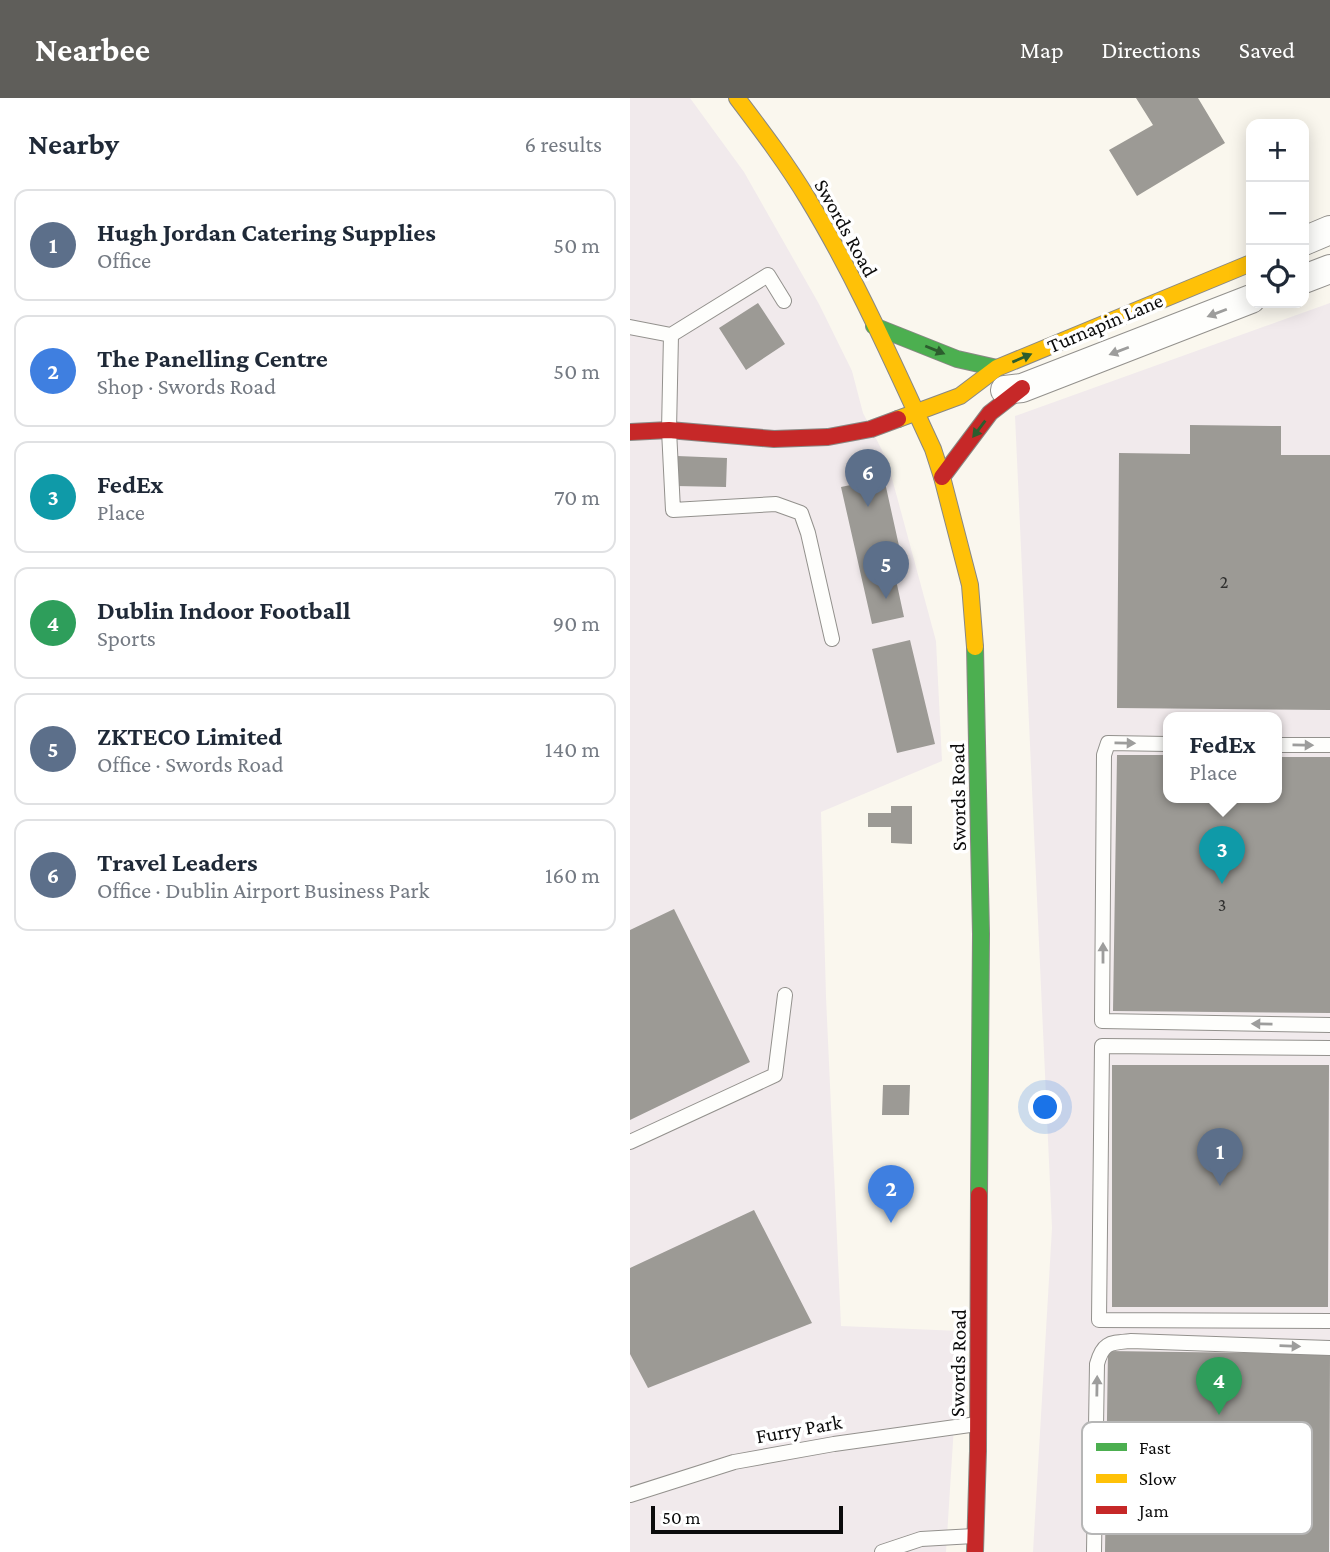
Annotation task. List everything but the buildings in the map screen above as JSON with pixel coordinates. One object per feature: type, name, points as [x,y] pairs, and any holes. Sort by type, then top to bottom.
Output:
[{"type":"main road","name":"Swords Road","points":[[737,98],[808,199],[851,278],[916,412],[942,477],[970,584],[976,658],[981,934],[979,1424],[975,1544]]},
{"type":"main road","name":"Turnapin Lane","points":[[630,432],[669,430],[774,439],[828,437],[871,429],[964,394],[997,368],[1246,265]]},
{"type":"main road","points":[[874,326],[957,359],[997,368]]},
{"type":"main road","points":[[942,477],[990,413],[1022,388]]},
{"type":"street","points":[[1309,239],[1330,230]]},
{"type":"street","points":[[1309,277],[1330,269]]},
{"type":"street","name":"Turnapin Lane","points":[[964,394],[1022,388],[1246,301]]},
{"type":"lane","points":[[630,327],[671,335],[768,275],[784,301]]},
{"type":"lane","points":[[671,335],[669,430],[673,510],[776,504],[802,513],[832,639]]},
{"type":"lane","points":[[1163,744],[1108,743],[1104,755],[1102,1021],[1330,1025]]},
{"type":"lane","points":[[1282,745],[1330,745]]},
{"type":"lane","points":[[630,1142],[775,1075],[785,995]]},
{"type":"lane","points":[[1330,1048],[1102,1046],[1099,1306],[1099,1320],[1330,1321]]},
{"type":"lane","points":[[1096,1422],[1097,1364],[1101,1352],[1108,1345],[1131,1341],[1330,1348]]},
{"type":"lane","name":"Furry Park","points":[[630,1494],[734,1462],[834,1444],[979,1424]]},
{"type":"lane","points":[[1094,1534],[1094,1552]]},
{"type":"lane","points":[[882,1552],[921,1539],[975,1544]]},
{"type":"shaded area","points":[[630,98],[690,98],[744,172],[819,304],[852,371],[863,413],[887,460],[936,641],[942,761],[821,812],[826,997],[841,1326],[960,1331],[946,1552],[630,1552]]},
{"type":"shaded area","points":[[1330,303],[1330,1552],[1033,1552],[1052,1228],[1015,416]]},
{"type":"traffic: fast","points":[[874,326],[957,359],[997,368]]},
{"type":"traffic: fast","points":[[975,647],[981,934],[979,1195]]},
{"type":"traffic: slow","points":[[737,98],[792,173],[826,229],[874,322],[933,449],[970,585],[975,647]]},
{"type":"traffic: slow","points":[[898,419],[960,396],[997,368],[1246,265]]},
{"type":"traffic: jam","points":[[942,477],[990,413],[1022,388]]},
{"type":"traffic: jam","points":[[630,432],[669,430],[774,439],[828,437],[871,429],[898,419]]},
{"type":"traffic: jam","points":[[975,1552],[979,1195]]},
{"type":"place","name":"Travel Leaders","points":[[868,507]]},
{"type":"place","name":"ZKTECO Limited","points":[[886,599]]},
{"type":"place","name":"FedEx","points":[[1222,884]]},
{"type":"place","name":"Hugh Jordan Catering Supplies","points":[[1220,1186]]},
{"type":"place","name":"The Panelling Centre","points":[[891,1223]]},
{"type":"place","name":"Dublin Indoor Football","points":[[1219,1415]]}]
